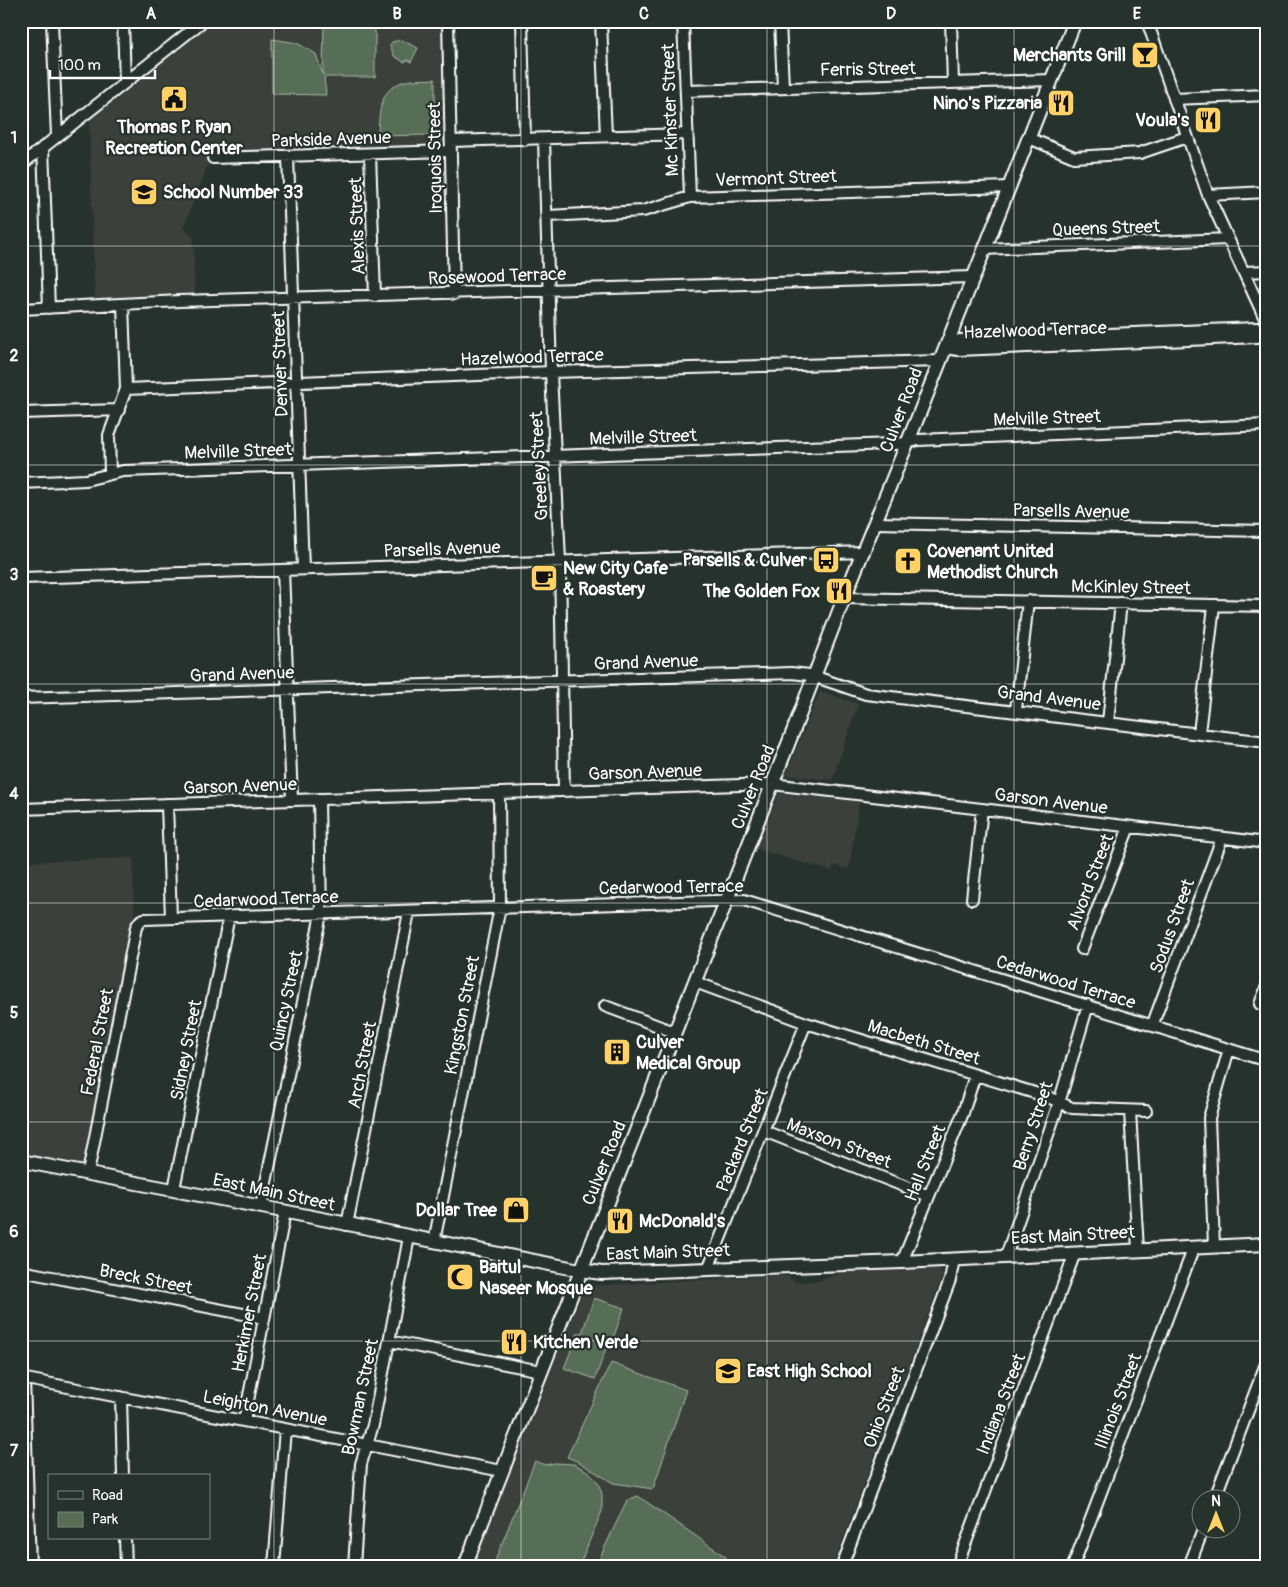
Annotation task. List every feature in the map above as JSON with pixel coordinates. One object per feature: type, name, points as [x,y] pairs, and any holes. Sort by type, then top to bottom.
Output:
[{"type":"main road","name":"Culver Road","points":[[465,1566],[844,598],[876,523],[1075,21]]},
{"type":"main road","name":"East Main Street","points":[[21,1161],[602,1273],[902,1262],[1267,1244]]},
{"type":"street","points":[[52,21],[57,136]]},
{"type":"street","points":[[123,21],[125,83]]},
{"type":"street","points":[[21,165],[203,21]]},
{"type":"street","name":"Iroquois Street","points":[[448,21],[454,294]]},
{"type":"street","points":[[522,21],[525,140]]},
{"type":"street","points":[[602,21],[606,136]]},
{"type":"street","name":"Mc Kinster Street","points":[[683,21],[690,198]]},
{"type":"street","points":[[780,21],[783,87]]},
{"type":"street","points":[[951,21],[953,83]]},
{"type":"street","points":[[1147,21],[1208,195],[1267,323]]},
{"type":"street","name":"Ferris Street","points":[[686,91],[1052,80]]},
{"type":"street","points":[[1174,99],[1267,95]]},
{"type":"street","name":"Parkside Avenue","points":[[213,158],[370,154],[525,140],[687,134]]},
{"type":"street","points":[[1029,138],[1074,157],[1140,153],[1187,137]]},
{"type":"street","name":"Greeley Street","points":[[544,139],[551,372],[560,562],[564,791]]},
{"type":"street","points":[[43,147],[49,308]]},
{"type":"street","name":"Alexis Street","points":[[370,154],[375,296]]},
{"type":"street","name":"Denver Street","points":[[288,157],[298,381],[303,569]]},
{"type":"street","name":"Vermont Street","points":[[547,216],[643,211],[690,198],[1009,187]]},
{"type":"street","points":[[1208,195],[1267,192]]},
{"type":"street","name":"Queens Street","points":[[984,249],[1228,238]]},
{"type":"street","points":[[1244,272],[1267,271]]},
{"type":"street","name":"Rosewood Terrace","points":[[21,309],[294,298],[973,277]]},
{"type":"street","points":[[110,474],[109,435],[126,389],[123,304]]},
{"type":"street","name":"Hazelwood Terrace","points":[[946,345],[960,340],[1257,328],[1267,330]]},
{"type":"street","name":"Hazelwood Terrace","points":[[946,345],[958,350],[1258,337],[1267,333]]},
{"type":"street","name":"Hazelwood Terrace","points":[[126,389],[551,372],[939,361]]},
{"type":"street","points":[[21,413],[119,410]]},
{"type":"street","name":"Melville Street","points":[[21,483],[86,480],[123,471],[907,443],[918,440],[1267,426]]},
{"type":"street","name":"Parsells Avenue","points":[[876,523],[1267,531]]},
{"type":"street","name":"Parsells Avenue","points":[[21,578],[864,552]]},
{"type":"street","points":[[283,570],[292,800]]},
{"type":"street","name":"McKinley Street","points":[[844,598],[1267,606]]},
{"type":"street","points":[[1016,710],[1028,601]]},
{"type":"street","points":[[1108,722],[1121,603]]},
{"type":"street","points":[[1199,733],[1214,606]]},
{"type":"street","name":"Grand Avenue","points":[[21,698],[791,673],[815,676],[866,694],[1016,710],[1267,742]]},
{"type":"street","name":"Garson Avenue","points":[[21,809],[772,784],[1267,843]]},
{"type":"street","name":"Kingston Street","points":[[434,1242],[500,907],[499,793]]},
{"type":"street","name":"Quincy Street","points":[[261,1206],[321,914],[319,799]]},
{"type":"street","points":[[167,804],[171,918]]},
{"type":"street","points":[[972,899],[982,809]]},
{"type":"street","name":"Alvord Street","points":[[1082,949],[1129,827]]},
{"type":"street","name":"Sodus Street","points":[[1152,1026],[1222,838]]},
{"type":"street","name":"Cedarwood Terrace","points":[[142,920],[727,900],[751,902],[1267,1061]]},
{"type":"street","name":"Arch Street","points":[[347,1225],[409,912]]},
{"type":"street","name":"Sidney Street","points":[[174,1190],[229,916]]},
{"type":"street","name":"Federal Street","points":[[88,1173],[136,927],[142,920]]},
{"type":"street","name":"Macbeth Street","points":[[695,982],[806,1023],[1048,1097],[1072,1108],[1146,1111]]},
{"type":"street","points":[[1260,1004],[1267,986]]},
{"type":"street","name":"Berry Street","points":[[1006,1256],[1059,1103],[1088,1005]]},
{"type":"street","points":[[605,1006],[674,1032]]},
{"type":"street","name":"Packard Street","points":[[708,1269],[806,1023]]},
{"type":"street","points":[[1214,1246],[1209,1118],[1229,1049]]},
{"type":"street","name":"Hall Street","points":[[902,1262],[963,1113],[975,1075]]},
{"type":"street","points":[[1130,1111],[1138,1250]]},
{"type":"street","name":"Maxson Street","points":[[764,1131],[929,1196]]},
{"type":"street","name":"Herkimer Street","points":[[244,1420],[285,1212]]},
{"type":"street","name":"Bowman Street","points":[[354,1566],[362,1464],[366,1444],[373,1425],[409,1237]]},
{"type":"street","name":"Illinois Street","points":[[1073,1566],[1194,1247]]},
{"type":"street","name":"Indiana Street","points":[[957,1566],[1075,1253]]},
{"type":"street","name":"Ohio Street","points":[[842,1566],[950,1280],[954,1259]]},
{"type":"street","name":"Breck Street","points":[[21,1271],[264,1318]]},
{"type":"street","points":[[389,1341],[541,1371]]},
{"type":"street","points":[[1218,1490],[1267,1361]]},
{"type":"street","points":[[23,1378],[30,1566]]},
{"type":"street","name":"Leighton Avenue","points":[[23,1378],[502,1471]]},
{"type":"street","points":[[121,1397],[123,1474]]},
{"type":"street","points":[[274,1566],[285,1428]]},
{"type":"street","points":[[125,1540],[126,1566]]},
{"type":"street","points":[[1189,1566],[1199,1540]]},
{"type":"shaded area","name":"School Number 33","points":[[213,21],[443,21],[446,146],[442,148],[212,155],[183,228],[193,236],[195,297],[151,298],[145,295],[103,298],[95,303],[89,117],[122,94]]},
{"type":"shaded area","points":[[820,691],[858,704],[832,780],[786,775]]},
{"type":"shaded area","points":[[779,793],[859,802],[849,869],[833,865],[832,871],[756,849]]},
{"type":"shaded area","points":[[133,858],[134,914],[86,1163],[83,1167],[21,1156],[21,862]]},
{"type":"shaded area","name":"East High School","points":[[939,1268],[943,1274],[833,1566],[473,1566],[585,1286],[770,1276],[787,1276],[795,1282],[819,1281],[841,1273]]},
{"type":"green space","points":[[324,21],[375,21],[375,77],[324,77],[326,95],[274,94],[272,92],[272,39],[297,43],[316,54],[323,75]]},
{"type":"green space","points":[[401,40],[418,48],[411,62],[408,60],[404,62],[394,56],[390,45],[392,42]]},
{"type":"green space","points":[[435,79],[435,133],[432,135],[378,136],[382,102],[390,89],[406,81]]},
{"type":"green space","points":[[594,1298],[624,1308],[611,1344],[608,1343],[595,1379],[564,1368],[578,1333],[582,1333]]},
{"type":"green space","points":[[611,1363],[686,1390],[653,1489],[613,1483],[579,1462],[567,1457]]},
{"type":"green space","points":[[535,1461],[545,1465],[555,1463],[574,1464],[589,1472],[598,1482],[602,1494],[602,1511],[579,1566],[493,1566]]},
{"type":"green space","points":[[638,1496],[726,1557],[724,1566],[596,1566],[627,1500]]},
{"type":"place","name":"Merchants Grill","points":[[1145,55]]},
{"type":"place","name":"Thomas P. Ryan Recreation Center","points":[[174,99]]},
{"type":"place","name":"Nino's Pizzaria","points":[[1061,103]]},
{"type":"place","name":"Voula's","points":[[1208,120]]},
{"type":"place","name":"School Number 33","points":[[144,192]]},
{"type":"place","name":"Parsells & Culver","points":[[826,560]]},
{"type":"place","name":"Covenant United Methodist Church","points":[[908,561]]},
{"type":"place","name":"New City Cafe & Roastery","points":[[544,578]]},
{"type":"place","name":"The Golden Fox","points":[[839,591]]},
{"type":"place","name":"Culver Medical Group","points":[[617,1052]]},
{"type":"place","name":"Dollar Tree","points":[[516,1210]]},
{"type":"place","name":"McDonald's","points":[[620,1221]]},
{"type":"place","name":"Baitul Naseer Mosque","points":[[460,1277]]},
{"type":"place","name":"Kitchen Verde","points":[[514,1342]]},
{"type":"place","name":"East High School","points":[[728,1371]]}]
